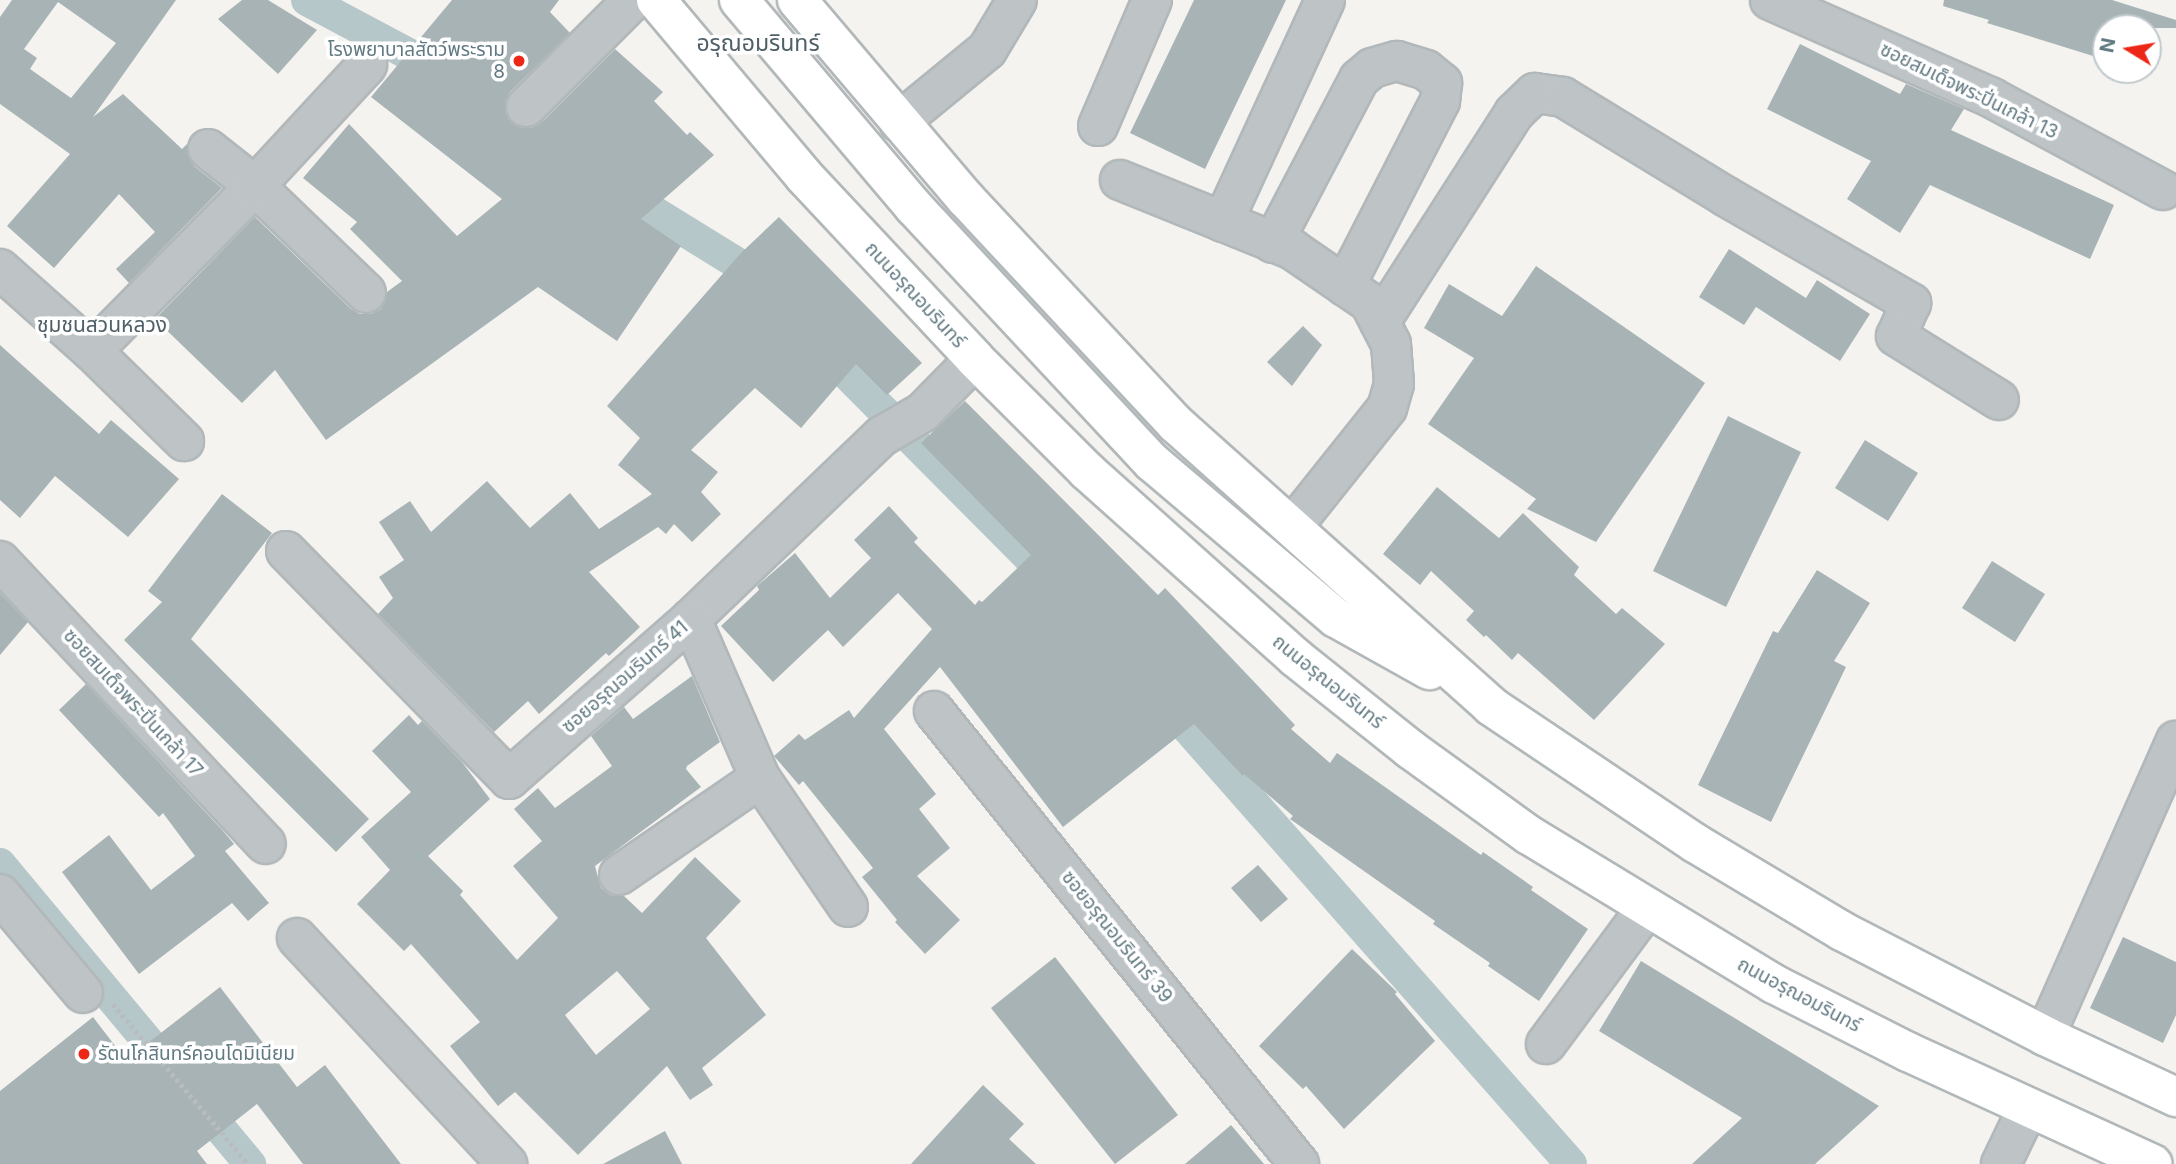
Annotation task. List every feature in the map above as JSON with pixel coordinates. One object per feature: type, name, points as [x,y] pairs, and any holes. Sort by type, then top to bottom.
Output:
[{"type":"main road","name":"ถนนอรุณอมรินทร์","points":[[656,0],[804,176],[975,359],[1087,471],[1296,658],[1410,749],[1529,835],[1646,909],[1774,984],[2028,1108],[2153,1164]]},
{"type":"main road","points":[[739,0],[914,206],[1152,462],[1336,618],[1491,706],[1684,836],[1842,931],[2045,1036],[2173,1089]]},
{"type":"main road","points":[[797,0],[966,199],[1176,424],[1491,706]]},
{"type":"street","points":[[526,107],[633,0]]},
{"type":"street","points":[[899,122],[987,50],[1017,0]]},
{"type":"street","points":[[1098,126],[1152,0]]},
{"type":"street","points":[[1223,222],[1325,0]]},
{"type":"street","name":"ซอยสมเด็จพระปิ่นเกล้า 13","points":[[1770,0],[1992,98],[2163,190]]},
{"type":"street","points":[[1273,243],[1359,79],[1372,68],[1397,61],[1426,70],[1442,83],[1440,101],[1345,286]]},
{"type":"street","points":[[92,351],[254,186],[367,65]]},
{"type":"street","points":[[1380,322],[1514,113],[1535,93],[1563,97],[1725,196],[1911,303],[1896,336],[1999,400]]},
{"type":"street","points":[[208,149],[254,186],[366,293]]},
{"type":"street","points":[[1120,180],[1293,250],[1370,303],[1391,344],[1394,384],[1387,408],[1292,527]]},
{"type":"street","points":[[0,269],[92,351],[184,441]]},
{"type":"street","name":"ซอยอรุณอมรินทร์ 41","points":[[286,551],[509,779],[691,619],[898,428],[923,412],[975,359]]},
{"type":"street","name":"ซอยสมเด็จพระปิ่นเกล้า 17","points":[[0,561],[266,844]]},
{"type":"street","points":[[691,619],[760,778],[848,907]]},
{"type":"street","name":"ซอยอรุณอมรินทร์ 39","points":[[934,711],[1299,1164]]},
{"type":"street","points":[[2045,1036],[2176,741]]},
{"type":"street","points":[[619,875],[760,778]]},
{"type":"street","points":[[0,894],[95,995]]},
{"type":"street","points":[[1546,1044],[1646,909]]},
{"type":"street","points":[[297,938],[507,1164]]},
{"type":"street","points":[[2001,1164],[2028,1108]]},
{"type":"path","points":[[95,995],[248,1164]]},
{"type":"building","points":[[12,0],[176,0],[93,117],[123,94],[182,149],[187,144],[188,156],[194,166],[222,188],[129,283],[116,269],[155,232],[119,194],[54,268],[7,226],[70,154],[0,104],[0,17]],"holes":[[[58,2],[116,43],[71,98],[30,69],[37,58],[24,49]]]},
{"type":"building","points":[[242,0],[268,0],[317,30],[278,74],[218,19]]},
{"type":"building","points":[[452,0],[559,0],[550,12],[570,33],[510,92],[505,101],[505,112],[511,123],[521,128],[532,128],[541,123],[615,49],[663,92],[654,101],[687,135],[690,132],[714,155],[641,219],[681,246],[617,341],[538,287],[326,440],[275,370],[242,403],[155,319],[255,217],[351,309],[360,314],[371,314],[381,309],[387,292],[402,281],[350,229],[357,222],[303,178],[349,124],[457,236],[502,199],[371,97]]},
{"type":"building","points":[[1194,0],[1286,0],[1205,169],[1130,133]]},
{"type":"building","points":[[1944,0],[2112,0],[2157,14],[2092,14],[2092,56],[1987,23],[1989,20],[1943,6]]},
{"type":"building","points":[[2162,16],[2176,20],[2176,28],[2162,28]]},
{"type":"building","points":[[1800,44],[1900,94],[1906,84],[1964,109],[1951,130],[2114,205],[2090,259],[1930,185],[1900,233],[1847,199],[1871,161],[1767,109]]},
{"type":"building","points":[[779,217],[922,363],[887,395],[856,364],[801,428],[755,388],[691,450],[718,472],[701,492],[721,514],[692,542],[674,524],[666,534],[658,527],[589,572],[640,627],[609,656],[606,653],[539,714],[528,701],[494,732],[378,614],[393,598],[379,577],[404,560],[379,522],[410,501],[431,532],[487,481],[530,528],[570,493],[599,529],[652,494],[618,465],[640,438],[607,406],[741,253]]},
{"type":"building","points":[[1729,249],[1806,298],[1817,280],[1870,314],[1840,361],[1756,307],[1744,325],[1699,297]]},
{"type":"building","points":[[1536,266],[1705,383],[1596,542],[1527,509],[1536,499],[1428,424],[1474,358],[1424,328],[1449,284],[1502,316]]},
{"type":"building","points":[[1303,326],[1322,345],[1292,386],[1267,362]]},
{"type":"building","points":[[0,345],[99,434],[111,420],[179,479],[128,537],[55,476],[20,518],[0,500]]},
{"type":"building","points":[[965,401],[1158,595],[1165,588],[1295,725],[1291,729],[1330,763],[1337,753],[1481,855],[1483,852],[1533,887],[1531,890],[1588,929],[1539,1001],[1433,924],[1435,921],[1290,819],[1293,816],[1244,774],[1243,776],[1194,724],[1063,827],[940,667],[884,729],[936,794],[919,809],[950,848],[917,876],[960,920],[925,954],[895,922],[897,920],[862,877],[873,868],[803,781],[799,785],[774,756],[799,734],[805,740],[849,710],[854,718],[932,629],[898,593],[843,647],[828,630],[773,682],[721,626],[759,590],[757,586],[795,553],[830,598],[871,558],[854,540],[889,506],[918,538],[914,542],[975,605],[979,600],[982,602],[1031,555],[921,443]]},
{"type":"building","points":[[1728,416],[1801,452],[1726,607],[1653,571]]},
{"type":"building","points":[[1865,440],[1918,473],[1888,521],[1835,488]]},
{"type":"building","points":[[1437,487],[1499,538],[1523,513],[1579,567],[1574,575],[1616,614],[1622,608],[1665,644],[1594,720],[1518,653],[1512,660],[1486,635],[1484,637],[1466,620],[1474,611],[1431,571],[1420,585],[1383,554]]},
{"type":"building","points":[[222,494],[272,533],[191,639],[369,819],[336,852],[124,640],[162,602],[148,591]]},
{"type":"building","points":[[1992,561],[2045,594],[2015,642],[1962,608]]},
{"type":"building","points":[[1817,570],[1870,603],[1834,661],[1846,667],[1771,822],[1698,785],[1773,631],[1778,633]]},
{"type":"building","points":[[0,593],[28,622],[0,655]]},
{"type":"building","points":[[692,676],[720,742],[687,766],[686,769],[701,787],[595,866],[601,888],[610,895],[624,896],[642,913],[695,857],[741,901],[706,938],[766,1015],[702,1068],[713,1085],[690,1100],[667,1066],[578,1155],[515,1092],[498,1106],[450,1046],[480,1022],[411,944],[404,951],[357,904],[390,870],[361,837],[411,792],[372,751],[409,715],[418,725],[422,721],[462,762],[490,799],[428,856],[463,891],[460,895],[517,960],[558,918],[513,866],[542,841],[514,809],[538,788],[555,808],[612,766],[591,736],[624,707],[633,719]],"holes":[[[617,971],[650,1009],[596,1055],[565,1015]]]},
{"type":"building","points":[[86,684],[224,832],[234,844],[225,851],[269,903],[248,921],[232,903],[139,974],[62,872],[109,835],[151,890],[195,856],[163,813],[159,817],[59,710]]},
{"type":"building","points":[[1258,865],[1288,899],[1261,922],[1231,888]]},
{"type":"building","points":[[2123,937],[2176,962],[2176,1015],[2163,1043],[2090,1008]]},
{"type":"building","points":[[1352,949],[1397,992],[1395,994],[1435,1041],[1344,1129],[1306,1086],[1303,1089],[1259,1046]]},
{"type":"building","points":[[1055,957],[1178,1115],[1115,1164],[991,1008]]},
{"type":"building","points":[[1641,961],[1879,1106],[1815,1164],[1692,1164],[1742,1118],[1599,1031]]},
{"type":"building","points":[[220,987],[297,1087],[325,1065],[401,1164],[303,1164],[257,1104],[197,1151],[207,1164],[0,1164],[0,1091],[93,1017],[126,1060]]},
{"type":"building","points":[[983,1085],[1024,1124],[1009,1139],[1036,1164],[911,1164]]},
{"type":"building","points":[[1231,1125],[1264,1164],[1185,1164]]},
{"type":"building","points":[[665,1131],[682,1164],[603,1164]]},
{"type":"waterway","points":[[307,0],[450,76],[561,152]]},
{"type":"waterway","points":[[615,188],[740,265],[765,291]]},
{"type":"waterway","points":[[816,343],[1058,587]]},
{"type":"waterway","points":[[1160,697],[1571,1164]]},
{"type":"waterway","points":[[0,864],[250,1164]]},
{"type":"place","name":"โรงพยาบาลสัตว์พระราม 8","points":[[519,61]]},
{"type":"place","name":"รัตนโกสินทร์คอนโดมิเนียม","points":[[84,1054]]},
{"type":"district","name":"อรุณอมรินทร์","points":[[758,43]]},
{"type":"district","name":"ชุมชนสวนหลวง","points":[[102,325]]}]
